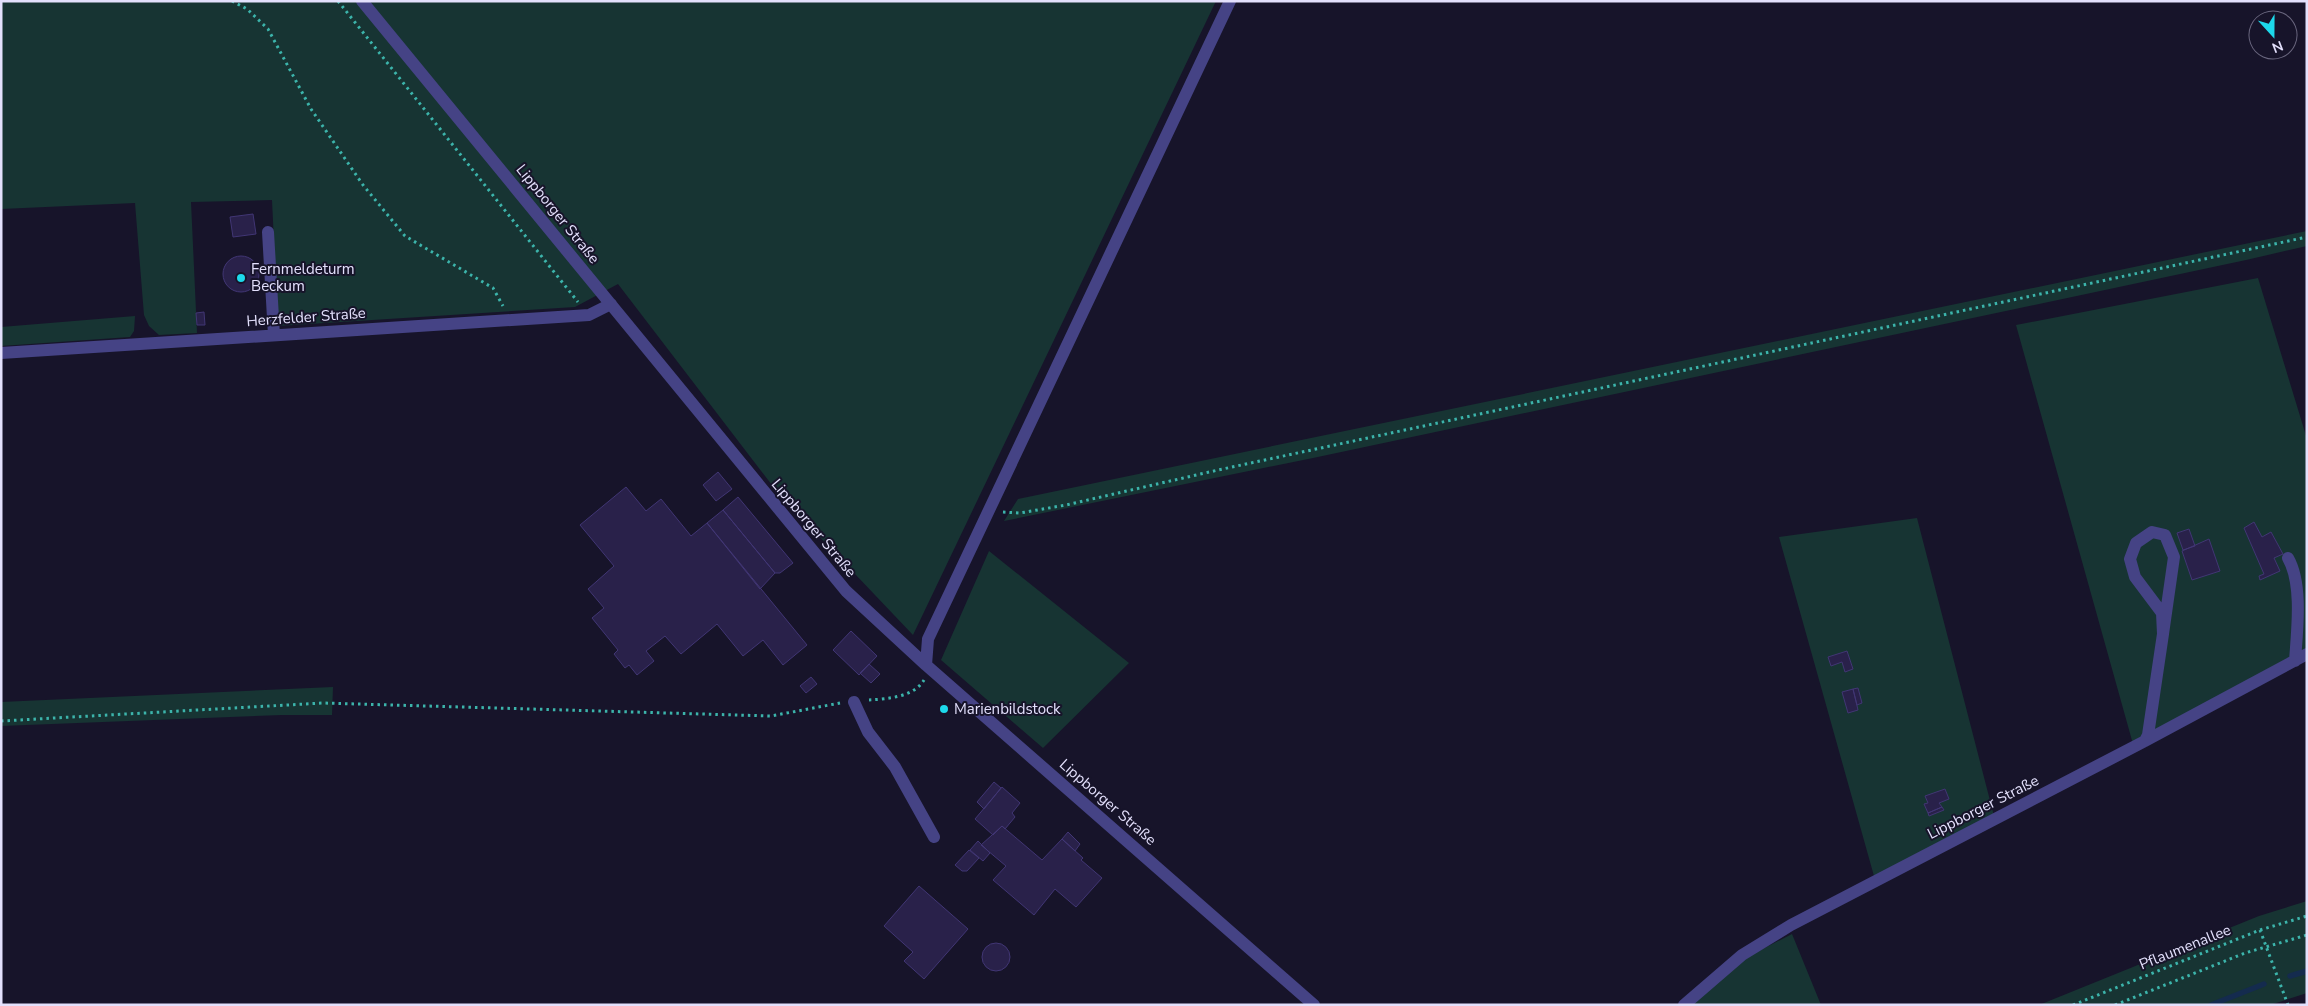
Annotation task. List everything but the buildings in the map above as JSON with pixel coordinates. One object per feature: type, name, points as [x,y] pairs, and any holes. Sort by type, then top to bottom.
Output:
[{"type":"street","name":"Lippborger Straße","points":[[362,1],[846,591],[926,665],[1314,1005]]},
{"type":"street","points":[[926,665],[928,639],[1230,1]]},
{"type":"street","points":[[268,232],[274,335]]},
{"type":"street","name":"Herzfelder Straße","points":[[1,353],[589,315],[611,304]]},
{"type":"street","points":[[2145,741],[2148,735],[2174,557],[2165,535],[2152,532],[2136,543],[2130,559],[2136,577],[2162,613],[2162,634]]},
{"type":"street","points":[[2288,558],[2294,568],[2298,605],[2295,661]]},
{"type":"street","name":"Lippborger Straße","points":[[1684,1005],[1742,955],[1791,926],[2307,654]]},
{"type":"street","points":[[854,702],[868,732],[895,767],[934,836]]},
{"type":"path","points":[[232,1],[247,9],[268,29],[311,109],[363,185],[405,236],[493,288],[510,320]]},
{"type":"path","points":[[338,1],[589,315]]},
{"type":"path","points":[[991,508],[1004,513],[1020,513],[1066,505],[1218,470],[2307,237]]},
{"type":"path","points":[[1,721],[323,703],[771,716],[854,702],[878,700],[912,692],[920,687],[924,679],[926,665]]},
{"type":"path","name":"Pflaumenallee","points":[[2072,1005],[2260,930],[2307,916]]},
{"type":"path","points":[[2260,930],[2288,1005]]},
{"type":"path","points":[[2115,1005],[2266,947],[2307,934]]},
{"type":"green space","points":[[1,1],[1216,1],[913,635],[778,493],[618,284],[575,307],[278,326],[272,200],[191,202],[197,333],[159,335],[149,326],[144,315],[135,203],[1,209]]},
{"type":"green space","points":[[2307,231],[2307,246],[2246,260],[1313,458],[1004,521],[1018,499]]},
{"type":"green space","points":[[2258,278],[2307,439],[2307,651],[2133,744],[2016,325]]},
{"type":"green space","points":[[135,316],[134,331],[130,337],[1,346],[1,327]]},
{"type":"green space","points":[[1917,518],[1994,816],[1874,876],[1779,537]]},
{"type":"green space","points":[[989,551],[1129,663],[1043,748],[941,660]]},
{"type":"green space","points":[[333,687],[332,715],[282,715],[1,726],[1,702]]},
{"type":"green space","points":[[2307,901],[2307,993],[2270,1005],[2039,1005],[2259,916]]},
{"type":"green space","points":[[1792,934],[1821,1005],[1689,1005],[1743,959]]},
{"type":"waterway","points":[[2290,976],[2307,971]]},
{"type":"waterway","points":[[2211,1005],[2264,984]]},
{"type":"place","name":"Fernmeldeturm Beckum","points":[[241,278]]},
{"type":"place","name":"Marienbildstock","points":[[944,709]]}]
